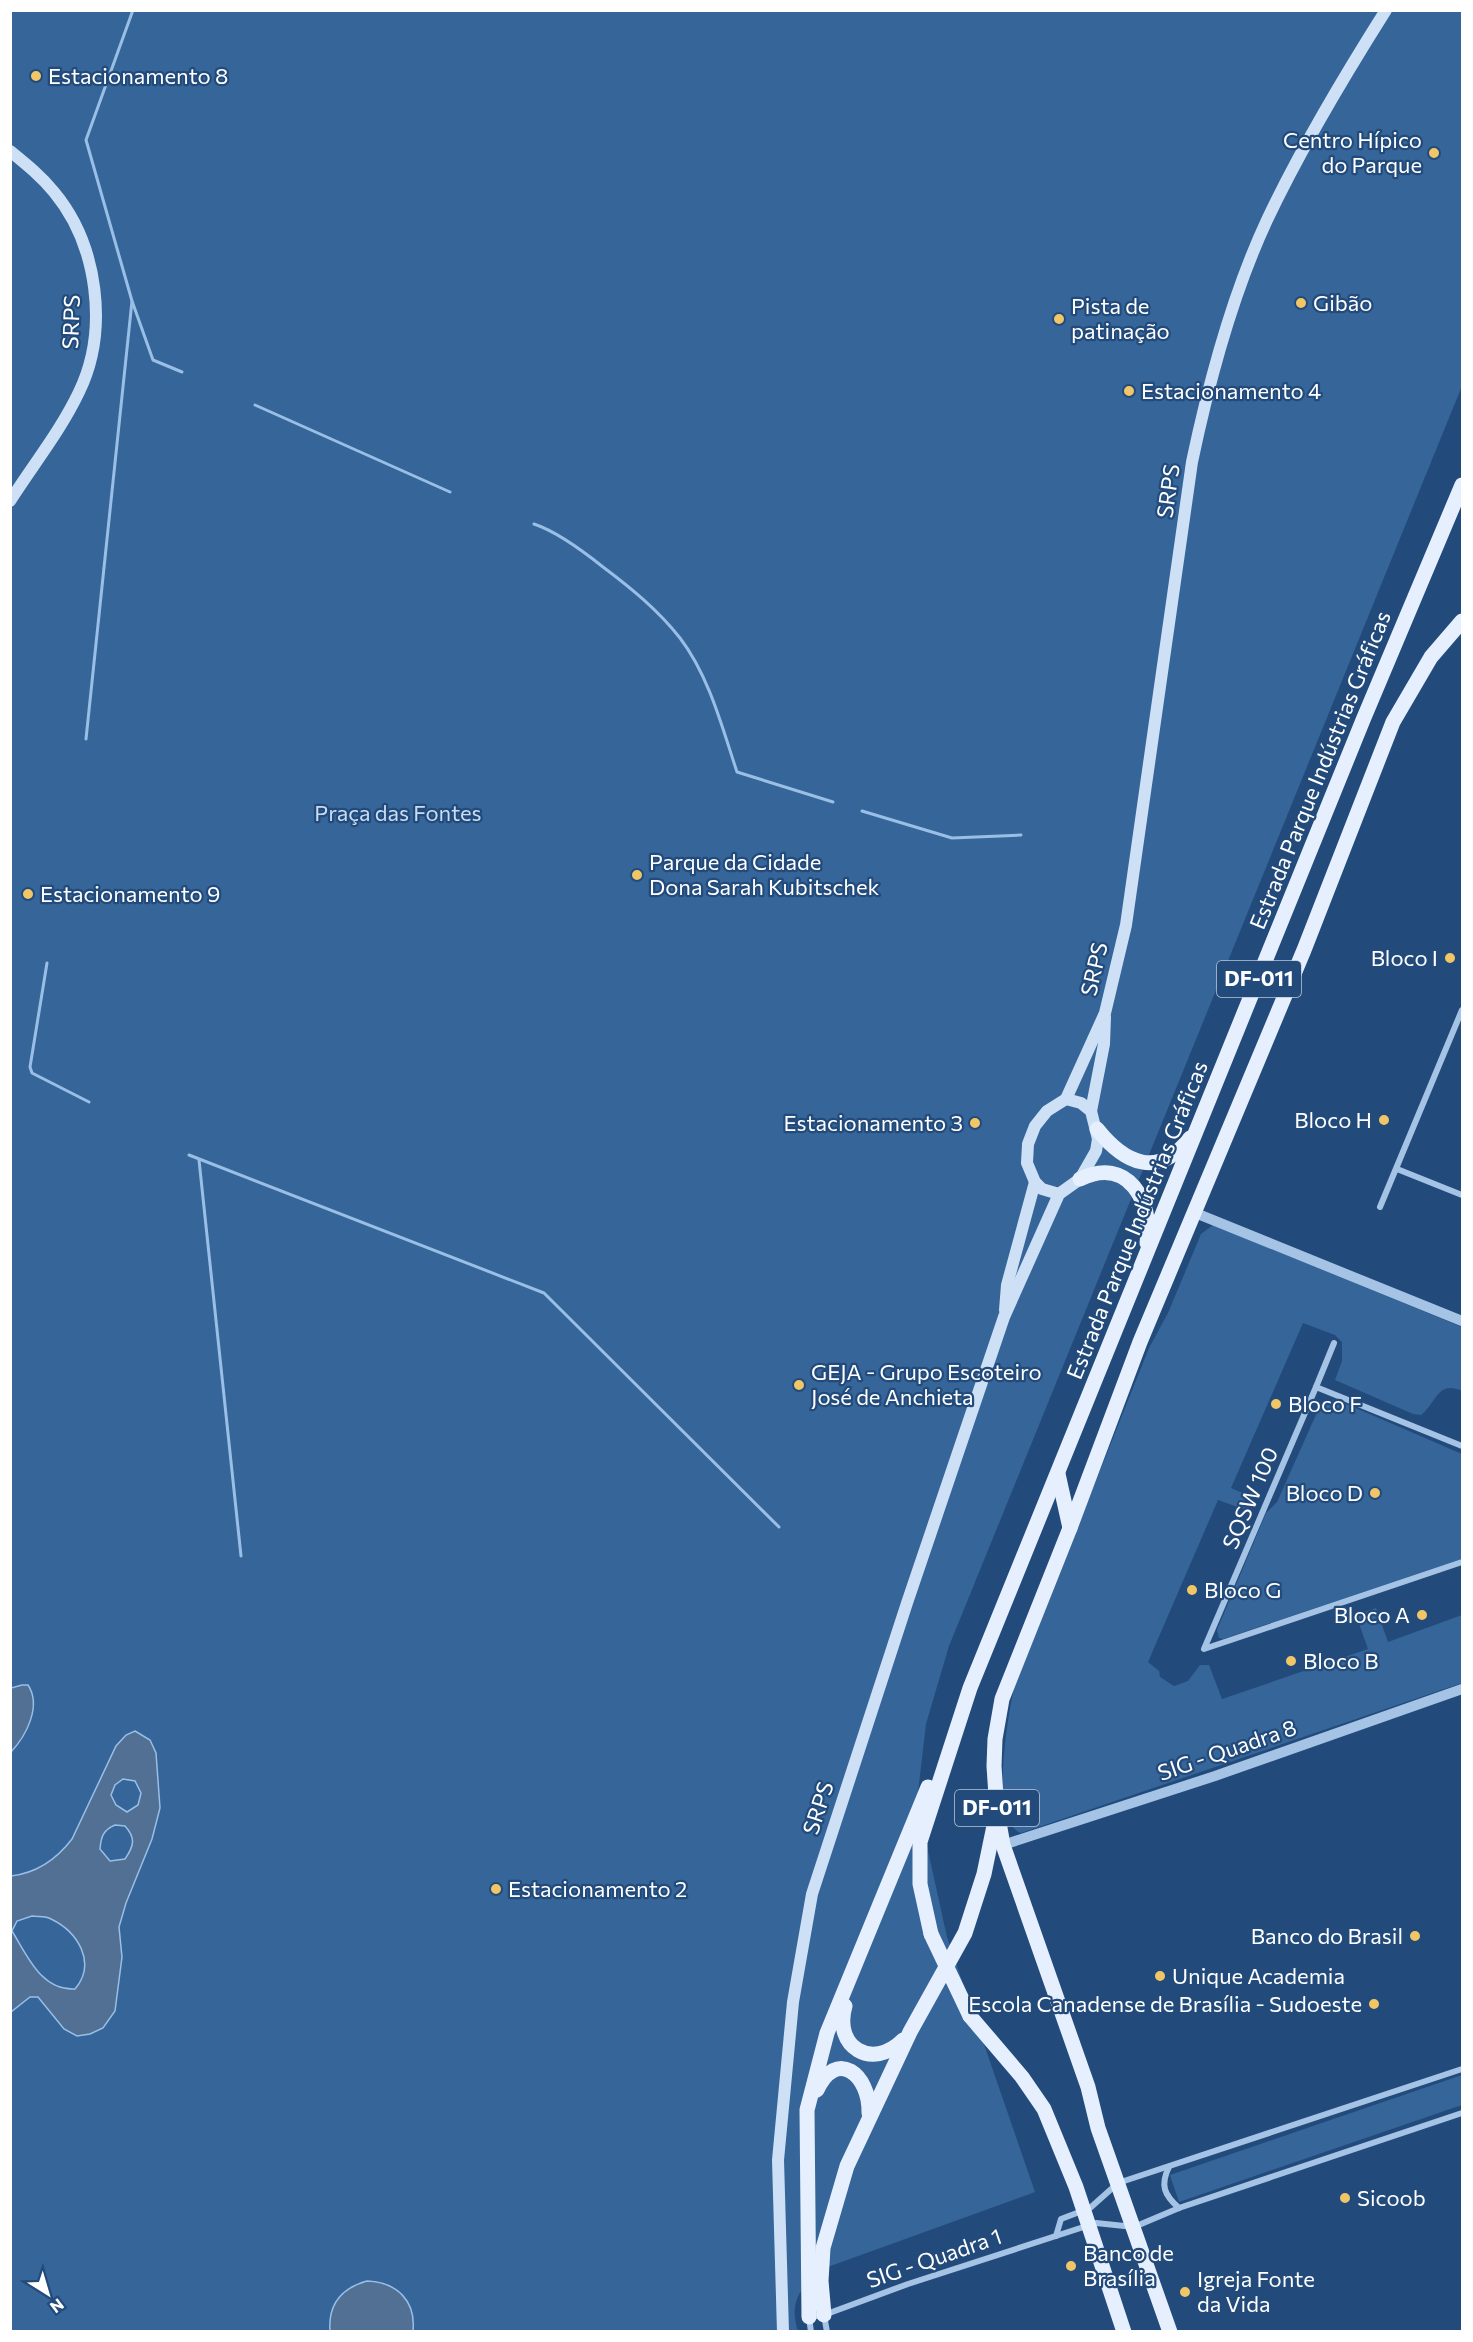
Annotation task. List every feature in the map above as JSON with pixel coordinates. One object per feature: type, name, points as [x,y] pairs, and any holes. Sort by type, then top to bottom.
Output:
[{"type":"main road","name":"SRPS","points":[[1004,1317],[1007,1285],[1035,1182],[1027,1163],[1031,1135],[1047,1111],[1066,1099],[1105,1013],[1126,925],[1192,462],[1224,336],[1267,220],[1342,78],[1386,10]]},
{"type":"main road","name":"SRPS","points":[[10,151],[56,193],[83,243],[92,267],[95,331],[89,368],[79,393],[10,501]]},
{"type":"main road","name":"Estrada Parque Indústrias Gráficas","points":[[1124,2331],[1088,2220],[1044,2109],[1022,2077],[970,2016],[931,1934],[920,1884],[920,1842],[970,1688],[1367,710],[1462,485]]},
{"type":"main road","name":"DF-011","points":[[1170,2331],[1098,2128],[1088,2087],[1003,1845],[997,1811],[995,1739],[1002,1700],[1136,1352],[1303,952],[1393,722],[1431,657],[1462,621]]},
{"type":"main road","name":"SRPS","points":[[783,2331],[778,2160],[793,2002],[812,1894],[1004,1317],[1059,1194],[1080,1179],[1096,1151],[1097,1129],[1091,1111],[1104,1044],[1105,1013]]},
{"type":"main road","points":[[1066,1099],[1081,1103],[1091,1111]]},
{"type":"main road","points":[[1097,1129],[1119,1152],[1130,1159],[1150,1163],[1171,1158],[1179,1152],[1202,1120]]},
{"type":"main road","points":[[1080,1179],[1102,1172],[1115,1174],[1138,1191],[1147,1209],[1148,1232],[1144,1262]]},
{"type":"main road","points":[[1035,1182],[1042,1189],[1059,1194]]},
{"type":"main road","points":[[1058,1474],[1070,1528]]},
{"type":"main road","points":[[815,2321],[807,2110],[827,2033],[879,1902],[970,1688]]},
{"type":"main road","points":[[815,2321],[823,2248],[847,2166],[910,2032],[969,1924],[984,1874],[997,1811]]},
{"type":"main road","points":[[857,1962],[841,2019],[842,2030],[847,2039],[859,2050],[878,2055],[892,2051],[910,2032]]},
{"type":"main road","points":[[807,2110],[822,2078],[831,2072],[850,2071],[858,2075],[868,2091],[869,2116]]},
{"type":"street","points":[[1380,1208],[1462,1010]]},
{"type":"street","points":[[1397,1169],[1462,1195]]},
{"type":"street","points":[[1193,1212],[1462,1321]]},
{"type":"street","points":[[1334,1343],[1316,1387],[1462,1446]]},
{"type":"street","name":"SQSW 100","points":[[1316,1387],[1204,1649],[1462,1562]]},
{"type":"street","name":"SIG - Quadra 8","points":[[1003,1845],[1215,1776],[1462,1689]]},
{"type":"street","points":[[1088,2220],[1090,2208],[1118,2182],[1169,2167],[1224,2145],[1462,2069]]},
{"type":"street","points":[[1056,2236],[1061,2219],[1088,2220],[1134,2227],[1179,2208],[1462,2113]]},
{"type":"street","points":[[1169,2167],[1163,2183],[1164,2191],[1179,2208]]},
{"type":"street","name":"SIG - Quadra 1","points":[[815,2321],[908,2284],[1056,2236],[1088,2220]]},
{"type":"street","points":[[815,2321],[827,2331]]},
{"type":"green space","name":"Parque da Cidade Dona Sarah Kubitschek","points":[[11,11],[1462,11],[1462,386],[949,1646],[926,1724],[917,1801],[947,1937],[1035,2192],[825,2268],[810,2280],[799,2294],[795,2311],[798,2331],[11,2332]]},
{"type":"green space","points":[[1213,1225],[1462,1327],[1462,1391],[1447,1388],[1438,1394],[1421,1415],[1413,1414],[1335,1380],[1342,1361],[1342,1342],[1335,1335],[1303,1323],[1231,1488],[1254,1498],[1257,1507],[1246,1510],[1218,1500],[1148,1662],[1159,1671],[1160,1677],[1174,1686],[1188,1681],[1200,1665],[1209,1665],[1222,1699],[1368,1649],[1356,1615],[1376,1608],[1388,1642],[1462,1615],[1462,1683],[1021,1833],[1011,1824],[1005,1808],[1003,1788],[1003,1764],[1015,1683],[1149,1348],[1168,1313],[1201,1234]]},
{"type":"green space","points":[[1325,1400],[1337,1400],[1462,1454],[1462,1559],[1223,1639],[1219,1638],[1217,1630],[1266,1513],[1277,1502],[1319,1408]]},
{"type":"green space","points":[[1462,2075],[1462,2105],[1179,2202],[1170,2175]]},
{"type":"shaded area","points":[[28,1685],[32,1693],[33,1711],[27,1729],[11,1752],[11,1688]]},
{"type":"shaded area","points":[[135,1731],[150,1740],[156,1753],[160,1808],[152,1839],[126,1903],[119,1927],[122,1957],[115,2011],[103,2028],[90,2034],[77,2036],[64,2029],[38,1997],[30,1997],[11,2012],[11,1876],[38,1869],[53,1859],[72,1839],[116,1746],[126,1735]],"holes":[[[123,1779],[135,1781],[141,1793],[138,1805],[127,1812],[116,1805],[111,1795],[115,1785]],[[115,1825],[125,1826],[131,1834],[132,1846],[125,1859],[110,1861],[100,1849],[103,1834]],[[32,1916],[47,1917],[61,1925],[76,1940],[84,1959],[84,1969],[75,1989],[53,1984],[36,1970],[12,1931],[17,1921]]]},
{"type":"shaded area","points":[[367,2281],[387,2285],[402,2295],[411,2311],[413,2331],[330,2331],[331,2313],[338,2298],[350,2288]]},
{"type":"waterway","points":[[133,10],[86,140],[132,301],[153,360],[182,372]]},
{"type":"waterway","points":[[86,739],[132,301]]},
{"type":"waterway","points":[[255,405],[450,492]]},
{"type":"waterway","points":[[534,524],[570,542],[634,591],[672,628],[690,653],[707,685],[737,772],[833,802]]},
{"type":"waterway","points":[[862,811],[952,838],[1021,835]]},
{"type":"waterway","points":[[47,963],[30,1067],[32,1073],[89,1102]]},
{"type":"waterway","points":[[189,1155],[544,1293],[779,1527]]},
{"type":"waterway","points":[[199,1160],[241,1556]]},
{"type":"place","name":"Estacionamento 8","points":[[36,76]]},
{"type":"place","name":"Centro Hípico do Parque","points":[[1434,153]]},
{"type":"place","name":"Gibão","points":[[1301,303]]},
{"type":"place","name":"Pista de patinação","points":[[1059,319]]},
{"type":"place","name":"Estacionamento 4","points":[[1129,391]]},
{"type":"place","name":"Parque da Cidade Dona Sarah Kubitschek","points":[[637,875]]},
{"type":"place","name":"Estacionamento 9","points":[[28,894]]},
{"type":"place","name":"Bloco I","points":[[1450,958]]},
{"type":"place","name":"Bloco H","points":[[1384,1120]]},
{"type":"place","name":"Estacionamento 3","points":[[975,1123]]},
{"type":"place","name":"GEJA - Grupo Escoteiro José de Anchieta","points":[[799,1385]]},
{"type":"place","name":"Bloco F","points":[[1276,1404]]},
{"type":"place","name":"Bloco D","points":[[1375,1493]]},
{"type":"place","name":"Bloco G","points":[[1192,1590]]},
{"type":"place","name":"Bloco A","points":[[1422,1615]]},
{"type":"place","name":"Bloco B","points":[[1291,1661]]},
{"type":"place","name":"Estacionamento 2","points":[[496,1889]]},
{"type":"place","name":"Banco do Brasil","points":[[1415,1936]]},
{"type":"place","name":"Unique Academia","points":[[1160,1976]]},
{"type":"place","name":"Escola Canadense de Brasília - Sudoeste","points":[[1374,2004]]},
{"type":"place","name":"Sicoob","points":[[1345,2198]]},
{"type":"place","name":"Banco de Brasília","points":[[1071,2266]]},
{"type":"place","name":"Igreja Fonte da Vida","points":[[1185,2292]]},
{"type":"park label","name":"Praça das Fontes","points":[[398,813]]}]
